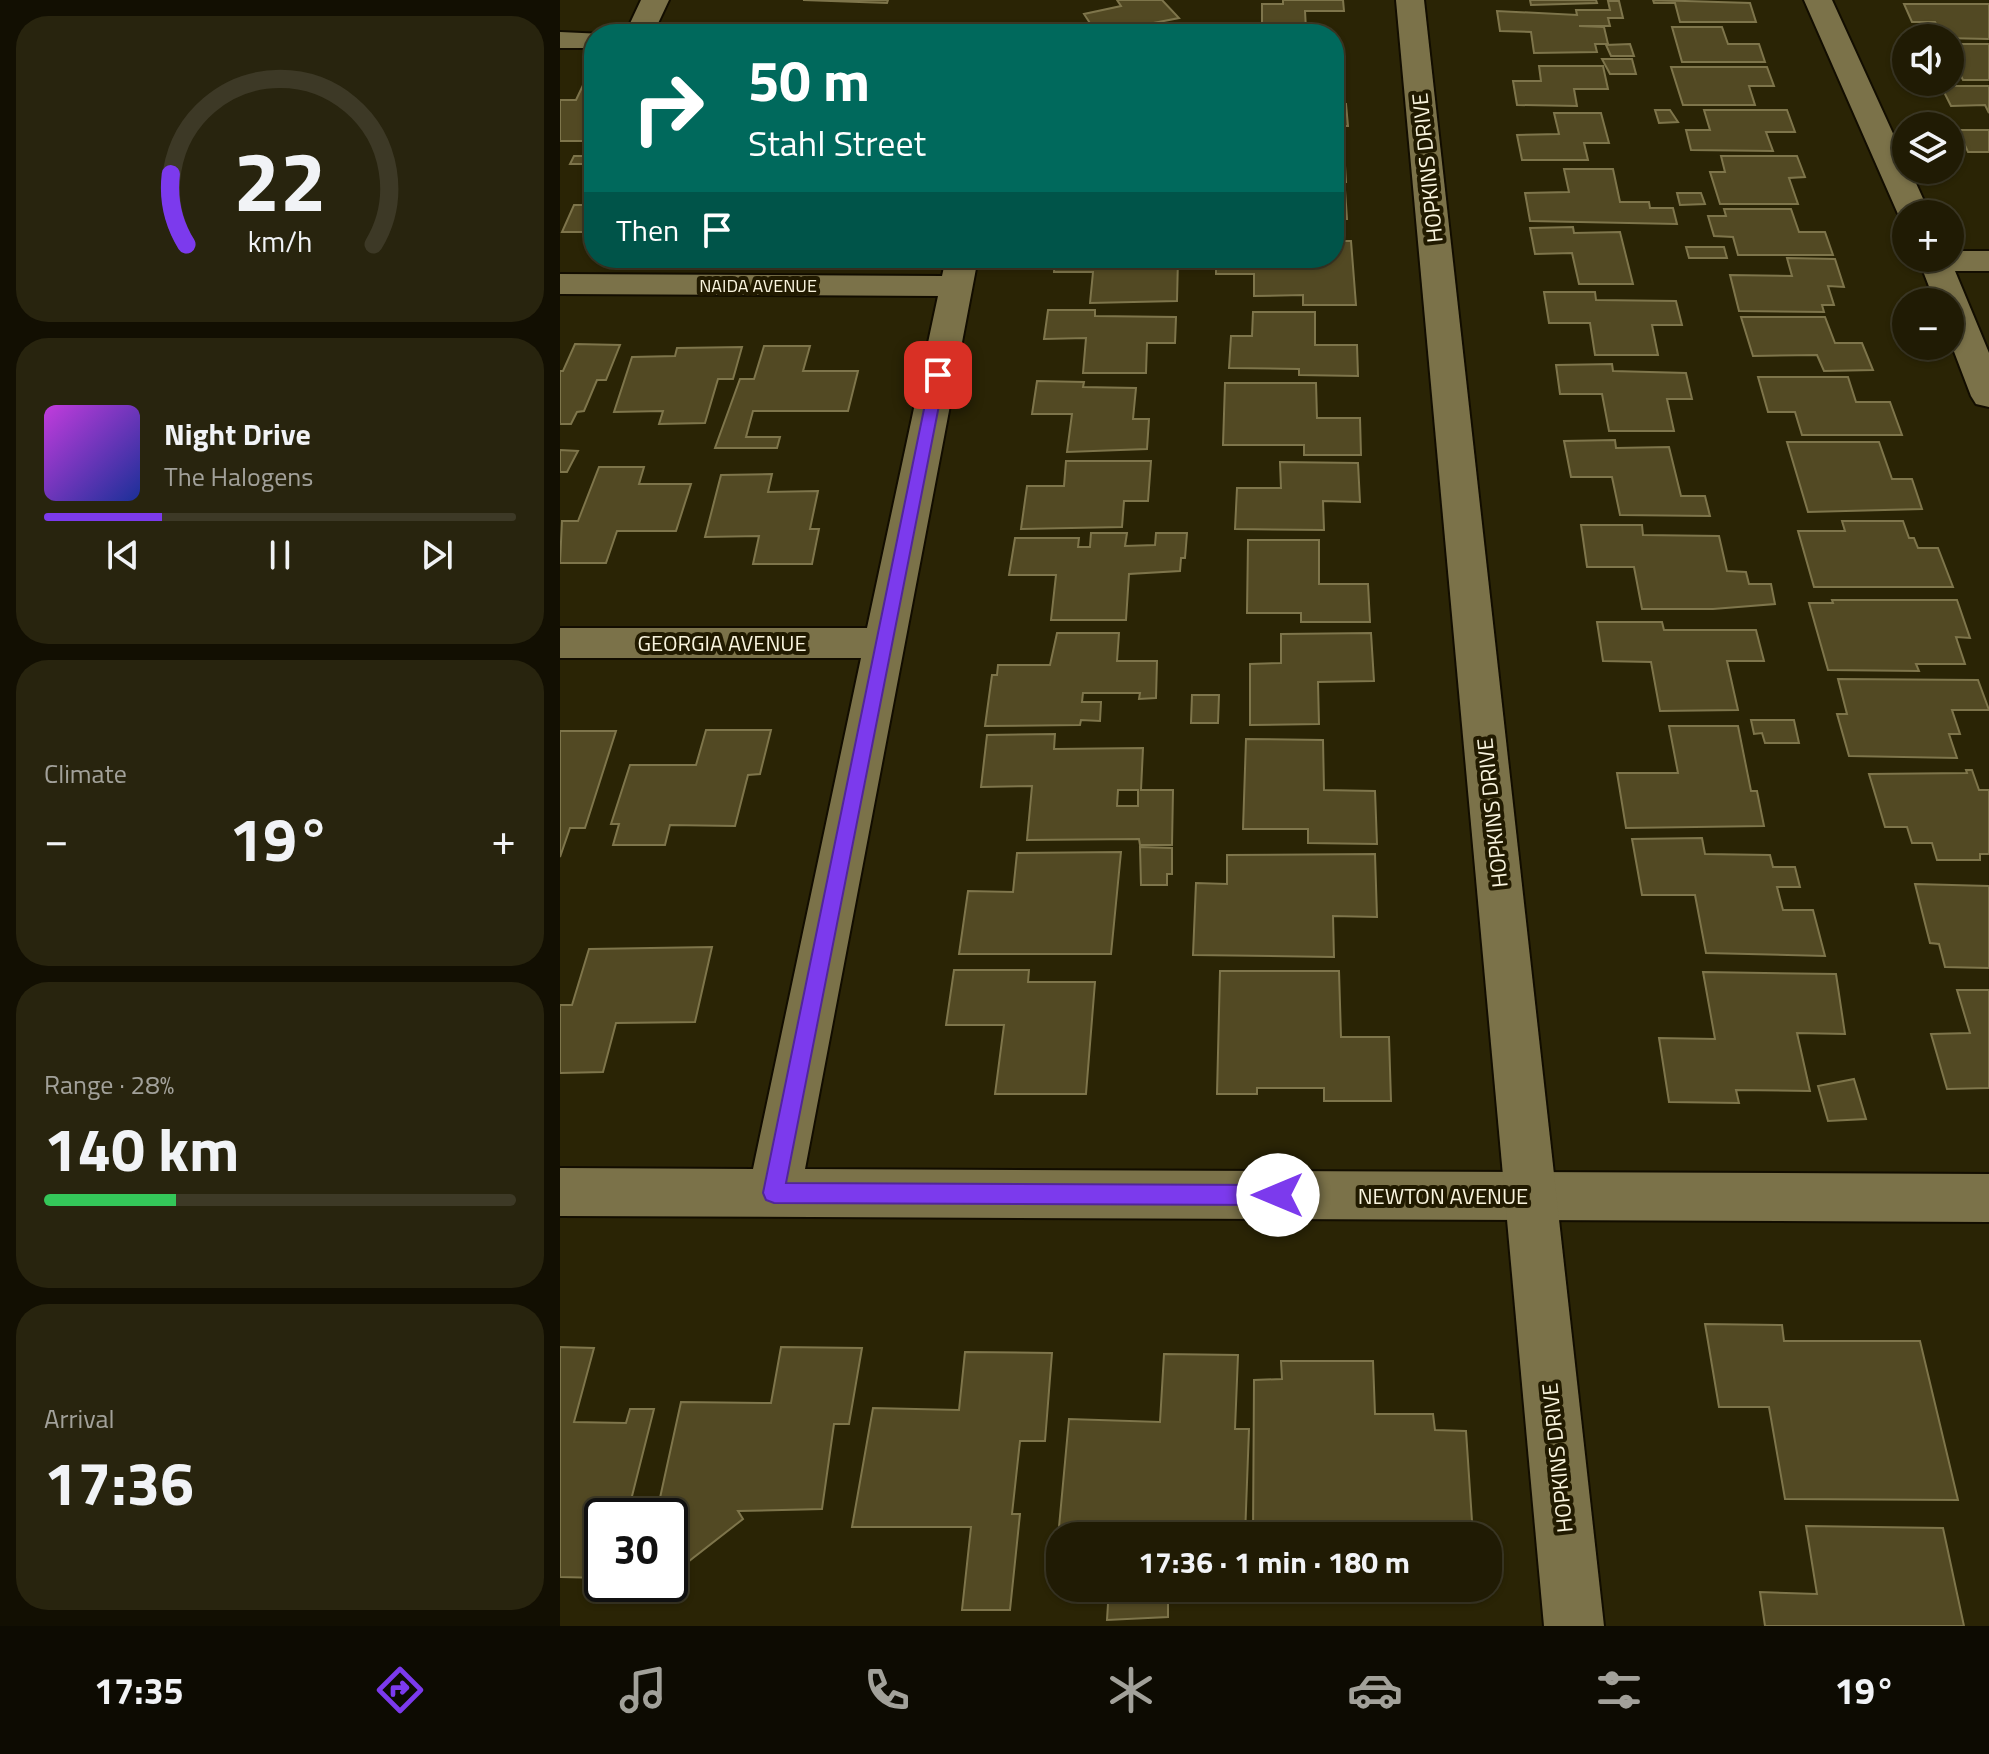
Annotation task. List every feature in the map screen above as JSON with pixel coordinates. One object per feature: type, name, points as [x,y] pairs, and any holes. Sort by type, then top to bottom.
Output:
[{"type":"street","points":[[644,24],[655,0]]},
{"type":"street","name":"HOPKINS DRIVE","points":[[1410,0],[1574,1626]]},
{"type":"street","points":[[1818,0],[1908,200]]},
{"type":"street","points":[[560,40],[584,40]]},
{"type":"street","points":[[1964,261],[1989,261]]},
{"type":"street","points":[[774,1193],[959,272]]},
{"type":"street","name":"NAIDA AVENUE","points":[[560,284],[959,272]]},
{"type":"street","points":[[1940,272],[1989,396]]},
{"type":"street","name":"GEORGIA AVENUE","points":[[560,643],[885,643]]},
{"type":"street","name":"NEWTON AVENUE","points":[[560,1192],[1989,1198]]},
{"type":"building","points":[[803,0],[888,0],[887,3]]},
{"type":"building","points":[[1117,0],[1162,0],[1179,18],[1148,24],[1090,24],[1084,14],[1121,6]]},
{"type":"building","points":[[1283,0],[1343,0],[1344,11],[1305,11],[1306,24],[1262,24],[1262,4],[1283,4]]},
{"type":"building","points":[[1530,0],[1596,0],[1597,3],[1531,5]]},
{"type":"building","points":[[1653,0],[1750,3],[1756,22],[1680,22],[1675,3],[1654,3]]},
{"type":"building","points":[[1608,1],[1619,1],[1623,18],[1608,18],[1610,26],[1579,26],[1604,27],[1608,44],[1595,44],[1597,52],[1534,53],[1531,32],[1500,31],[1497,11],[1577,15],[1576,10],[1610,10]]},
{"type":"building","points":[[1904,4],[1989,4],[1989,39],[1964,38],[1964,24],[1912,22]]},
{"type":"building","points":[[1672,27],[1722,27],[1728,44],[1759,44],[1765,62],[1682,62]]},
{"type":"building","points":[[1630,44],[1634,56],[1611,56],[1606,45]]},
{"type":"building","points":[[1964,44],[1989,44],[1989,80],[1964,80]]},
{"type":"building","points":[[1602,59],[1632,59],[1636,74],[1610,74]]},
{"type":"building","points":[[1539,66],[1603,66],[1608,89],[1574,89],[1577,106],[1517,105],[1513,81],[1541,81]]},
{"type":"building","points":[[1671,67],[1767,67],[1774,86],[1749,86],[1755,105],[1683,105]]},
{"type":"building","points":[[584,83],[584,141],[560,141],[560,100],[576,100]]},
{"type":"building","points":[[1964,86],[1989,86],[1989,113],[1985,105],[1951,106],[1946,96],[1964,96]]},
{"type":"building","points":[[1344,104],[1346,104],[1348,126],[1344,126]]},
{"type":"building","points":[[1655,110],[1670,110],[1678,122],[1659,123]]},
{"type":"building","points":[[1704,110],[1787,110],[1795,132],[1766,132],[1773,151],[1691,150],[1686,130],[1710,130]]},
{"type":"building","points":[[1554,113],[1601,113],[1609,143],[1584,143],[1588,160],[1522,160],[1517,135],[1559,134]]},
{"type":"building","points":[[1964,130],[1989,130],[1989,152],[1968,152]]},
{"type":"building","points":[[574,156],[584,156],[584,164],[570,164]]},
{"type":"building","points":[[1721,156],[1797,156],[1805,177],[1789,178],[1798,204],[1720,204],[1710,172],[1725,172]]},
{"type":"building","points":[[1564,169],[1613,169],[1620,202],[1649,202],[1650,208],[1673,208],[1677,224],[1530,221],[1525,193],[1569,192]]},
{"type":"building","points":[[1344,190],[1345,190],[1347,219],[1344,219]]},
{"type":"building","points":[[1677,193],[1701,193],[1705,204],[1680,205]]},
{"type":"building","points":[[574,205],[584,205],[584,232],[562,232]]},
{"type":"building","points":[[1724,209],[1791,209],[1799,232],[1825,232],[1833,255],[1738,255],[1733,237],[1714,236],[1708,216],[1726,216]]},
{"type":"building","points":[[1573,227],[1574,233],[1620,232],[1633,284],[1579,284],[1572,253],[1535,254],[1530,228]]},
{"type":"building","points":[[1344,241],[1351,241],[1356,305],[1303,305],[1303,295],[1254,296],[1254,274],[1216,274],[1216,268],[1344,268]]},
{"type":"building","points":[[1686,247],[1724,247],[1727,258],[1689,258]]},
{"type":"building","points":[[1787,258],[1835,259],[1844,287],[1828,286],[1834,305],[1822,305],[1824,312],[1739,311],[1730,275],[1792,276]]},
{"type":"building","points":[[1054,268],[1178,268],[1177,301],[1090,303],[1093,272],[1054,272]]},
{"type":"building","points":[[1544,292],[1595,292],[1596,300],[1676,301],[1682,325],[1652,325],[1658,355],[1595,355],[1590,323],[1549,323]]},
{"type":"building","points":[[1048,310],[1095,310],[1095,316],[1176,317],[1175,343],[1147,343],[1146,373],[1083,373],[1086,338],[1044,339]]},
{"type":"building","points":[[1253,312],[1315,312],[1315,345],[1357,345],[1358,376],[1299,375],[1299,369],[1229,368],[1231,336],[1252,336]]},
{"type":"building","points":[[1741,317],[1825,317],[1835,343],[1862,343],[1873,370],[1824,371],[1817,355],[1753,356]]},
{"type":"building","points":[[575,344],[620,345],[606,380],[597,380],[584,411],[577,412],[571,424],[560,424],[560,371],[563,371]]},
{"type":"building","points":[[764,346],[810,346],[803,371],[858,371],[848,411],[753,411],[746,437],[780,437],[777,448],[715,448],[740,379],[754,379]]},
{"type":"building","points":[[742,347],[733,379],[718,379],[705,423],[659,424],[663,411],[614,412],[632,357],[675,356],[677,348]]},
{"type":"building","points":[[1612,364],[1613,371],[1686,373],[1692,399],[1667,399],[1674,431],[1609,431],[1602,394],[1560,394],[1556,365]]},
{"type":"building","points":[[1758,377],[1848,377],[1856,402],[1890,402],[1902,435],[1802,435],[1795,412],[1768,412]]},
{"type":"building","points":[[1037,381],[1084,382],[1083,387],[1136,388],[1133,419],[1149,419],[1147,449],[1067,452],[1072,414],[1032,414]]},
{"type":"building","points":[[1225,383],[1316,383],[1317,418],[1360,418],[1361,455],[1304,455],[1304,445],[1223,445]]},
{"type":"building","points":[[1615,440],[1616,448],[1669,447],[1681,496],[1705,496],[1710,516],[1620,515],[1612,477],[1571,477],[1564,441]]},
{"type":"building","points":[[1787,442],[1879,442],[1892,479],[1912,479],[1922,509],[1808,512]]},
{"type":"building","points":[[560,450],[578,451],[567,472],[560,472]]},
{"type":"building","points":[[1066,461],[1151,461],[1148,501],[1124,501],[1122,527],[1021,529],[1027,486],[1064,486]]},
{"type":"building","points":[[1280,462],[1358,463],[1360,502],[1323,501],[1324,530],[1235,529],[1237,488],[1281,488]]},
{"type":"building","points":[[599,467],[644,467],[639,484],[691,484],[676,531],[617,531],[606,563],[560,563],[562,521],[578,521]]},
{"type":"building","points":[[772,474],[768,492],[818,491],[810,529],[819,529],[812,564],[753,564],[759,536],[705,537],[721,475]]},
{"type":"building","points":[[1842,521],[1903,521],[1909,538],[1914,538],[1918,548],[1938,548],[1953,587],[1814,587],[1798,531],[1845,531]]},
{"type":"building","points":[[1581,525],[1642,525],[1643,535],[1719,536],[1727,571],[1746,572],[1749,584],[1771,584],[1775,604],[1713,609],[1642,609],[1634,567],[1587,567]]},
{"type":"building","points":[[1091,533],[1127,533],[1125,546],[1155,545],[1156,533],[1187,533],[1185,558],[1181,558],[1180,571],[1129,574],[1126,620],[1051,620],[1056,575],[1009,575],[1015,538],[1079,538],[1078,547],[1090,547]]},
{"type":"building","points":[[1248,540],[1319,540],[1319,584],[1368,584],[1370,622],[1301,622],[1301,613],[1247,613]]},
{"type":"building","points":[[1832,600],[1957,600],[1970,638],[1956,637],[1965,664],[1916,664],[1919,671],[1828,670],[1809,603],[1833,603]]},
{"type":"building","points":[[1597,622],[1662,622],[1664,630],[1756,630],[1764,661],[1727,661],[1738,710],[1660,711],[1651,662],[1603,661]]},
{"type":"building","points":[[1057,633],[1119,633],[1117,661],[1157,661],[1156,698],[1139,699],[1140,693],[1083,693],[1082,702],[1101,702],[1100,721],[1081,720],[1080,725],[985,726],[992,675],[997,675],[998,665],[1050,665]]},
{"type":"building","points":[[1371,633],[1374,681],[1318,682],[1319,724],[1250,725],[1250,664],[1281,663],[1281,634]]},
{"type":"building","points":[[1838,679],[1978,680],[1989,710],[1952,710],[1960,734],[1949,734],[1957,758],[1849,756],[1837,714],[1847,714]]},
{"type":"building","points":[[1192,695],[1219,695],[1218,723],[1191,723]]},
{"type":"building","points":[[1751,720],[1794,720],[1799,743],[1765,743],[1762,733],[1754,734]]},
{"type":"building","points":[[1669,726],[1738,726],[1751,791],[1757,791],[1764,826],[1626,828],[1617,773],[1678,773]]},
{"type":"building","points":[[706,730],[771,730],[760,774],[748,775],[735,826],[670,825],[665,845],[613,845],[619,824],[611,824],[630,765],[696,765]]},
{"type":"building","points":[[560,731],[616,731],[585,828],[570,828],[560,857]]},
{"type":"building","points":[[1055,734],[1054,749],[1143,748],[1141,790],[1173,790],[1172,845],[1140,845],[1139,839],[1027,840],[1032,786],[981,787],[987,735]],"holes":[[[1118,790],[1138,790],[1138,806],[1117,806]]]},
{"type":"building","points":[[1246,739],[1323,740],[1324,790],[1375,791],[1377,844],[1308,843],[1308,829],[1243,829]]},
{"type":"building","points":[[1966,770],[1972,770],[1979,790],[1989,790],[1989,854],[1980,854],[1980,860],[1937,860],[1932,843],[1912,843],[1907,827],[1885,827],[1869,774],[1967,773]]},
{"type":"building","points":[[1702,838],[1705,854],[1770,855],[1773,867],[1795,867],[1800,887],[1777,887],[1783,910],[1813,910],[1825,956],[1706,953],[1695,895],[1642,895],[1632,839]]},
{"type":"building","points":[[1140,847],[1172,848],[1172,874],[1167,874],[1167,885],[1141,885]]},
{"type":"building","points":[[1121,852],[1111,954],[959,954],[968,891],[1013,892],[1017,853]]},
{"type":"building","points":[[1375,854],[1377,917],[1333,916],[1334,957],[1193,955],[1196,883],[1227,884],[1227,855]]},
{"type":"building","points":[[1915,884],[1989,886],[1989,968],[1945,967],[1939,944],[1930,943]]},
{"type":"building","points":[[712,947],[695,1022],[616,1023],[603,1072],[560,1073],[560,1005],[572,1005],[589,949]]},
{"type":"building","points":[[954,970],[1029,970],[1028,982],[1095,982],[1086,1094],[995,1094],[1004,1025],[946,1025]]},
{"type":"building","points":[[1220,971],[1339,971],[1341,1037],[1389,1037],[1391,1101],[1324,1101],[1324,1088],[1257,1088],[1257,1094],[1217,1094]]},
{"type":"building","points":[[1703,972],[1836,974],[1845,1034],[1797,1033],[1810,1091],[1736,1090],[1739,1103],[1669,1102],[1659,1038],[1715,1039]]},
{"type":"building","points":[[1957,990],[1989,990],[1989,1088],[1947,1089],[1931,1034],[1970,1033]]},
{"type":"building","points":[[1854,1079],[1866,1119],[1828,1121],[1818,1086]]},
{"type":"building","points":[[1705,1324],[1782,1325],[1784,1341],[1920,1341],[1958,1500],[1785,1499],[1769,1407],[1719,1407]]},
{"type":"building","points":[[560,1347],[594,1348],[574,1422],[626,1423],[630,1409],[654,1409],[632,1498],[584,1498],[584,1578],[560,1577]]},
{"type":"building","points":[[781,1347],[862,1348],[849,1424],[834,1424],[822,1509],[738,1511],[743,1519],[688,1562],[688,1498],[660,1498],[681,1402],[771,1403]]},
{"type":"building","points":[[965,1352],[1052,1353],[1045,1441],[1020,1441],[1012,1514],[1020,1514],[1010,1610],[962,1610],[971,1527],[852,1527],[873,1408],[959,1410]]},
{"type":"building","points":[[1164,1354],[1238,1355],[1235,1429],[1249,1429],[1246,1522],[1059,1522],[1069,1419],[1160,1422]]},
{"type":"building","points":[[1281,1361],[1373,1361],[1375,1414],[1433,1414],[1435,1430],[1466,1431],[1472,1522],[1253,1522],[1254,1380],[1282,1379]]},
{"type":"building","points":[[1806,1526],[1943,1528],[1964,1626],[1765,1626],[1760,1592],[1817,1594]]},
{"type":"building","points":[[1108,1602],[1168,1602],[1168,1617],[1107,1620]]},
{"type":"route","points":[[938,375],[774,1193],[1278,1195]]}]
